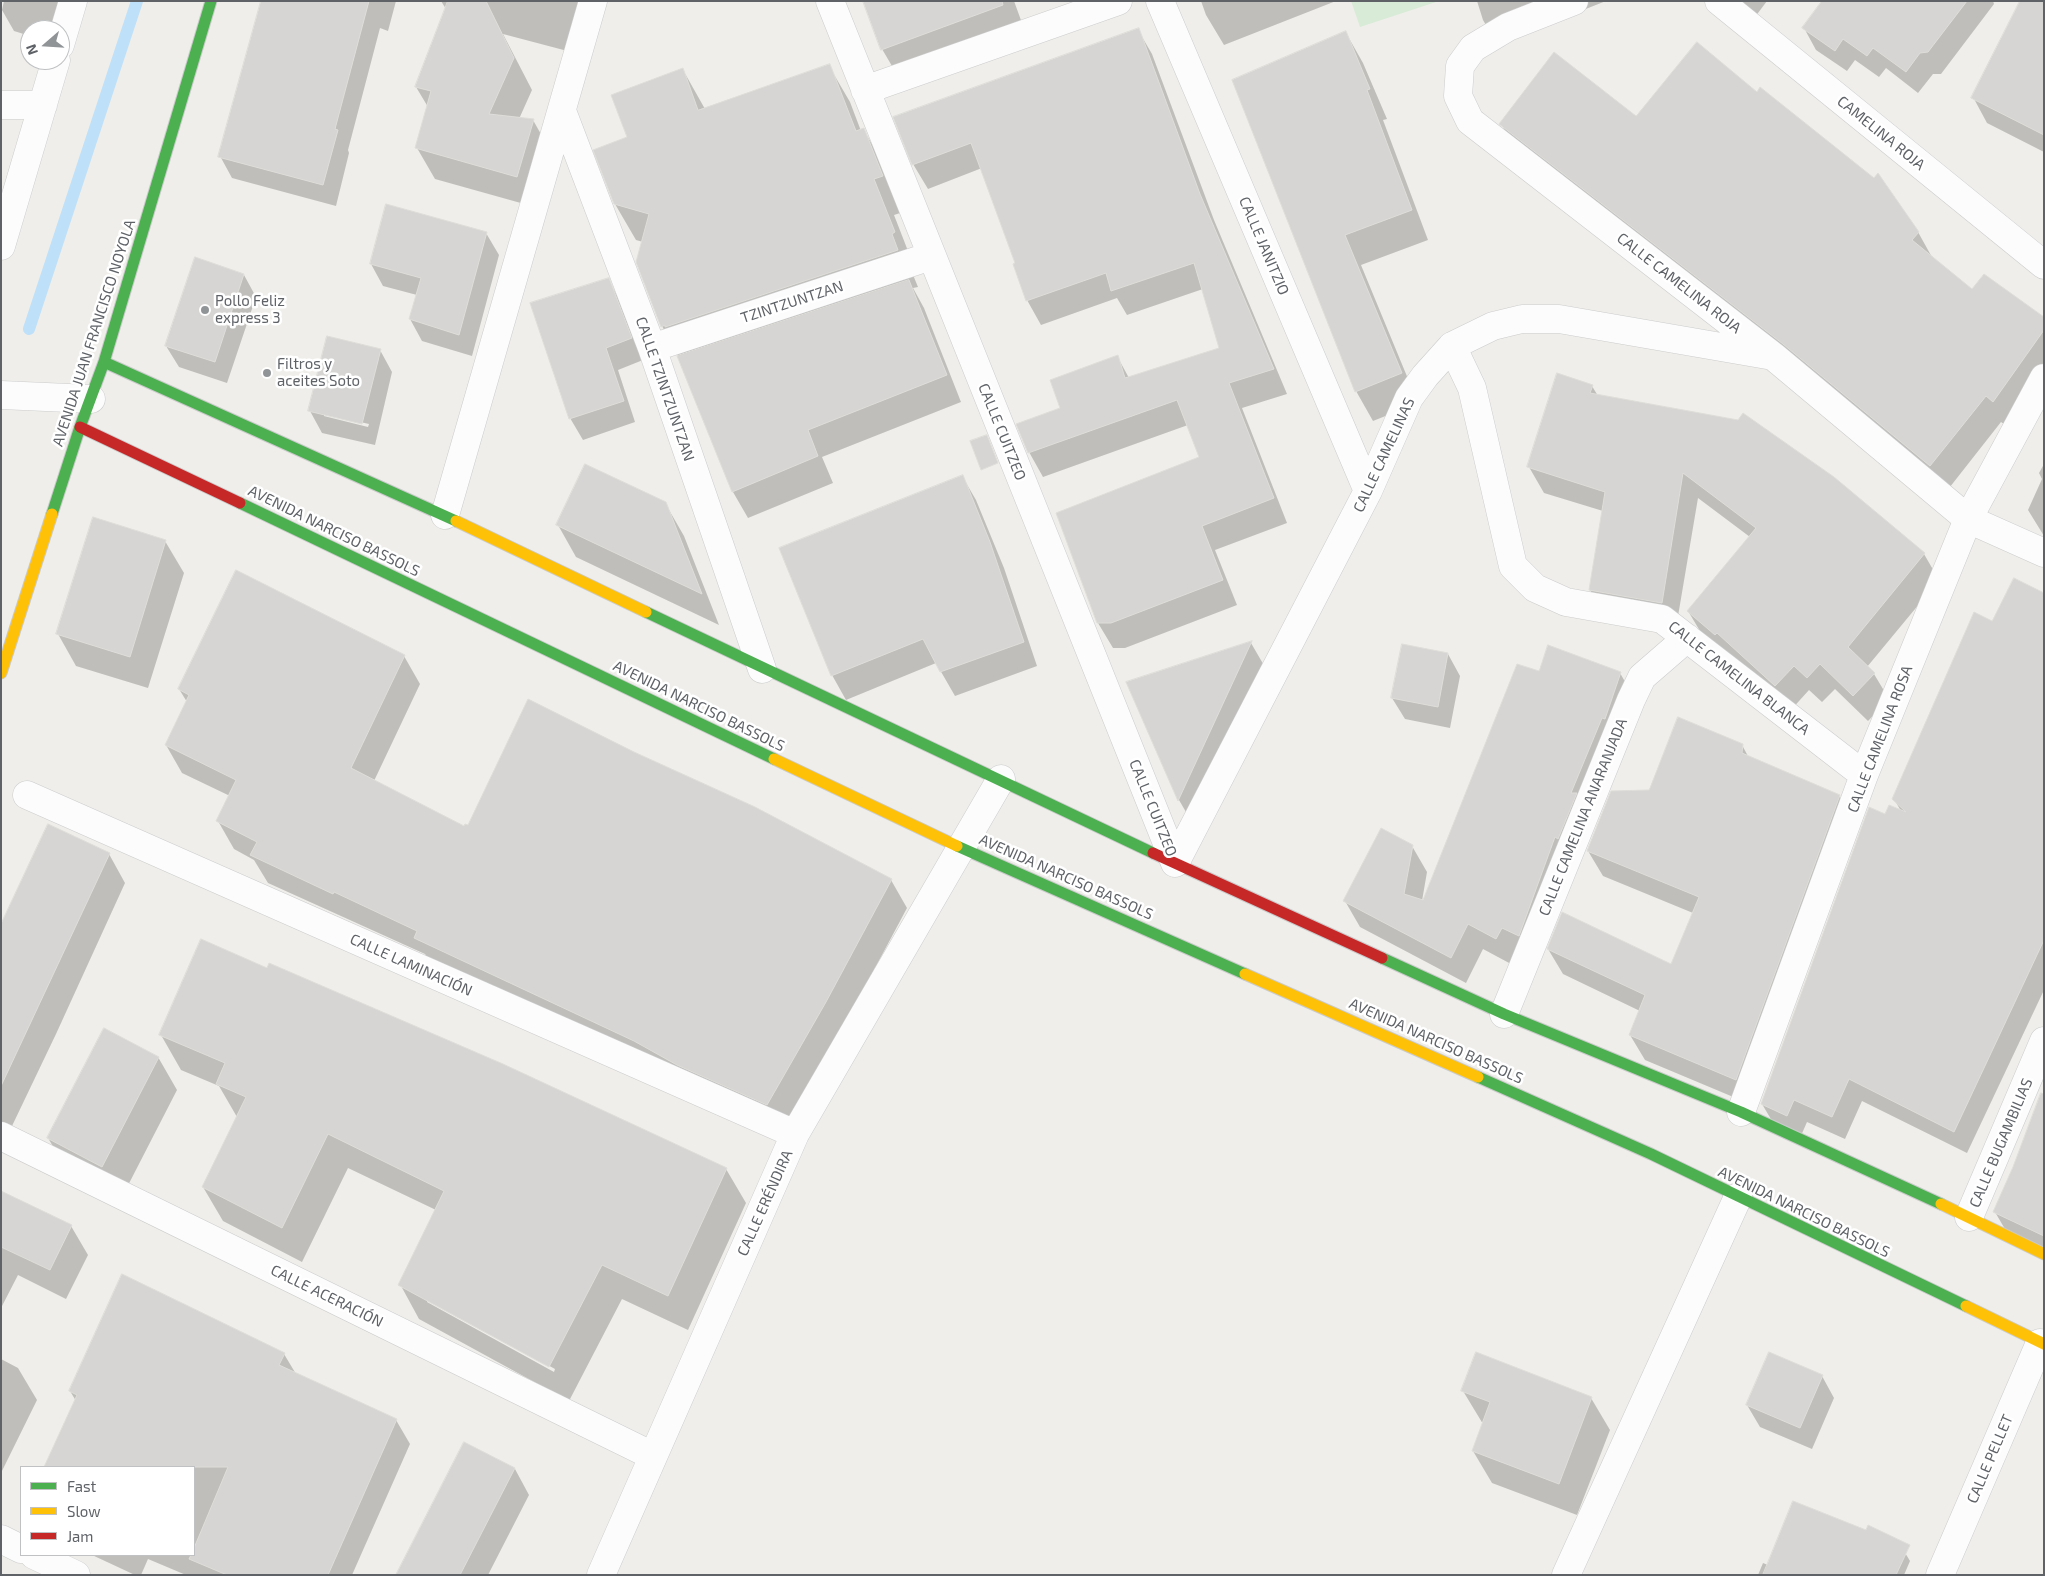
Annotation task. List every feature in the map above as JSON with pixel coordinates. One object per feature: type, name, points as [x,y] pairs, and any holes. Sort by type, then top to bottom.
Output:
[{"type":"street","points":[[67,20],[73,1]]},
{"type":"street","name":"AVENIDA JUAN FRANCISCO NOYOLA","points":[[1,673],[80,427],[104,362],[211,1]]},
{"type":"street","points":[[445,515],[593,1]]},
{"type":"street","name":"CALLE CUITZEO","points":[[830,1],[1175,863]]},
{"type":"street","points":[[865,90],[1118,1]]},
{"type":"street","name":"CALLE JANITZIO","points":[[1160,1],[1368,491]]},
{"type":"street","name":"CALLE CAMELINA ROJA","points":[[1574,1],[1508,27],[1473,48],[1460,66],[1458,96],[1470,121],[1773,356],[1968,519],[2044,553]]},
{"type":"street","name":"CAMELINA ROJA","points":[[1719,1],[2044,265]]},
{"type":"street","points":[[1,246],[53,70]]},
{"type":"street","points":[[1,105],[43,105]]},
{"type":"street","name":"CALLE TZINTZUNTZAN","points":[[562,111],[652,348],[762,669]]},
{"type":"street","name":"TZINTZUNTZAN","points":[[652,348],[931,256]]},
{"type":"street","name":"CALLE CAMELINAS","points":[[1175,863],[1368,491],[1409,398],[1425,376],[1452,346],[1493,326],[1522,319],[1559,319],[1773,356]]},
{"type":"street","name":"CALLE CAMELINA BLANCA","points":[[1452,346],[1472,388],[1513,566],[1535,588],[1566,602],[1662,619],[1864,775]]},
{"type":"street","points":[[104,362],[445,515],[762,669],[1001,779],[1175,863],[1504,1014],[1741,1112],[1969,1217],[2044,1254]]},
{"type":"street","name":"CALLE CAMELINA ROSA","points":[[1741,1112],[1864,775],[1968,519],[2044,378]]},
{"type":"street","points":[[1,395],[91,399]]},
{"type":"street","name":"AVENIDA NARCISO BASSOLS","points":[[80,427],[961,848],[1641,1150],[2042,1344]]},
{"type":"street","name":"CALLE CAMELINA ANARANJADA","points":[[1504,1014],[1642,677],[1687,638]]},
{"type":"street","name":"CALLE ERÉNDIRA","points":[[601,1575],[795,1134],[1001,779]]},
{"type":"street","name":"CALLE LAMINACIÓN","points":[[27,795],[795,1134]]},
{"type":"street","name":"CALLE BUGAMBILIAS","points":[[1969,1217],[2044,1041]]},
{"type":"street","name":"CALLE ACERACIÓN","points":[[1,1136],[653,1456]]},
{"type":"street","points":[[1566,1575],[1738,1197]]},
{"type":"street","name":"CALLE PELLET","points":[[1940,1575],[2042,1344]]},
{"type":"street","points":[[1,1539],[20,1548]]},
{"type":"street","points":[[36,1556],[76,1575]]},
{"type":"green space","points":[[1351,1],[1439,1],[1360,27]]},
{"type":"building","points":[[261,1],[369,1],[335,129],[338,130],[323,185],[218,157]]},
{"type":"building","points":[[448,1],[486,1],[514,58],[489,114],[534,119],[517,177],[415,148],[431,91],[415,87]]},
{"type":"building","points":[[863,1],[1002,1],[1003,5],[881,50]]},
{"type":"building","points":[[1822,1],[1967,1],[1928,52],[1920,53],[1906,72],[1873,48],[1867,56],[1843,39],[1835,51],[1802,28]]},
{"type":"building","points":[[2020,1],[2044,1],[2044,135],[1971,98]]},
{"type":"building","points":[[1139,28],[1200,194],[1274,369],[1229,383],[1274,498],[1202,526],[1223,580],[1111,623],[1097,623],[1056,513],[1199,457],[1177,400],[1028,453],[1016,424],[1060,408],[1050,380],[1118,355],[1125,378],[1219,348],[1194,263],[1111,291],[1106,273],[1026,301],[1013,264],[1015,263],[971,143],[912,165],[893,117]]},
{"type":"building","points":[[1346,31],[1370,89],[1367,90],[1412,210],[1345,235],[1402,373],[1355,392],[1232,80]]},
{"type":"building","points":[[1697,42],[1757,92],[1760,87],[1874,178],[1878,173],[1919,232],[1912,240],[1972,289],[1984,274],[2044,317],[2044,330],[1993,402],[1986,396],[1930,466],[1783,344],[1499,124],[1554,52],[1636,116]]},
{"type":"building","points":[[830,64],[856,131],[864,128],[883,176],[874,179],[895,232],[892,234],[898,250],[661,327],[636,262],[649,214],[614,204],[593,150],[627,137],[611,95],[683,68],[698,110]]},
{"type":"building","points":[[386,204],[487,232],[459,335],[409,319],[421,278],[370,264]]},
{"type":"building","name":"Pollo Feliz express 3","points":[[195,257],[244,274],[215,362],[165,346]]},
{"type":"building","points":[[609,278],[632,338],[606,348],[624,401],[569,419],[530,303]]},
{"type":"building","points":[[909,280],[947,375],[808,430],[818,456],[732,492],[677,356]]},
{"type":"building","points":[[327,336],[381,349],[362,424],[308,411]]},
{"type":"building","points":[[1557,373],[1593,385],[1590,393],[1738,420],[1743,413],[1834,477],[1925,553],[1848,647],[1875,673],[1853,696],[1820,664],[1807,678],[1794,666],[1775,686],[1717,633],[1715,635],[1687,611],[1756,528],[1683,473],[1662,603],[1589,590],[1605,492],[1527,467]]},
{"type":"building","points":[[987,435],[998,463],[981,470],[970,441]]},
{"type":"building","points":[[585,464],[666,502],[702,594],[556,525]]},
{"type":"building","points":[[963,475],[990,542],[1024,642],[940,672],[923,639],[831,676],[779,548]]},
{"type":"building","points":[[93,517],[166,540],[130,657],[56,634]]},
{"type":"building","points":[[236,570],[405,655],[351,768],[464,826],[465,824],[468,825],[528,699],[634,752],[755,807],[892,879],[826,1002],[767,1105],[677,1065],[634,1041],[414,938],[417,931],[250,855],[257,842],[216,821],[236,780],[165,745],[189,695],[178,689]]},
{"type":"building","points":[[2014,578],[2044,593],[2044,940],[1954,1132],[1849,1079],[1832,1117],[1794,1100],[1787,1116],[1761,1104],[1869,807],[1885,814],[1889,805],[1906,812],[1892,799],[1974,612],[1992,621]]},
{"type":"building","points":[[1252,641],[1178,801],[1126,682]]},
{"type":"building","points":[[1402,644],[1448,653],[1438,707],[1391,698]]},
{"type":"building","points":[[1548,645],[1621,672],[1605,719],[1602,718],[1571,793],[1577,793],[1558,839],[1555,837],[1519,936],[1502,928],[1496,939],[1468,924],[1451,958],[1343,901],[1381,828],[1413,845],[1404,894],[1423,900],[1517,664],[1539,671]]},
{"type":"building","points":[[1678,717],[1743,744],[1742,753],[1840,795],[1736,1080],[1629,1035],[1645,995],[1547,949],[1562,912],[1671,964],[1699,897],[1587,851],[1611,791],[1649,790]]},
{"type":"building","points":[[48,824],[110,853],[1,1086],[1,924]]},
{"type":"building","points":[[201,939],[267,968],[269,963],[503,1064],[727,1168],[668,1296],[602,1265],[549,1367],[398,1285],[444,1191],[328,1134],[282,1228],[202,1187],[246,1097],[216,1084],[225,1063],[159,1035]]},
{"type":"building","points":[[104,1028],[159,1057],[102,1167],[47,1138]]},
{"type":"building","points":[[2041,1093],[2044,1094],[2044,1236],[1993,1212],[2013,1167]]},
{"type":"building","points":[[1,1191],[72,1225],[50,1270],[1,1247]]},
{"type":"building","points":[[122,1274],[285,1353],[279,1365],[397,1419],[328,1575],[227,1575],[189,1559],[190,1556],[195,1556],[195,1546],[228,1467],[44,1466],[77,1395],[69,1391]]},
{"type":"building","points":[[1476,1352],[1592,1397],[1559,1484],[1472,1451],[1490,1402],[1461,1391]]},
{"type":"building","points":[[1769,1352],[1823,1375],[1800,1428],[1746,1405]]},
{"type":"building","points":[[464,1442],[515,1468],[460,1575],[396,1575]]},
{"type":"building","points":[[1793,1501],[1866,1530],[1868,1525],[1910,1545],[1896,1575],[1763,1575]]},
{"type":"waterway","points":[[29,329],[137,1]]},
{"type":"traffic: fast","points":[[52,514],[80,427],[104,362],[211,1]]},
{"type":"traffic: fast","points":[[104,362],[456,521]]},
{"type":"traffic: fast","points":[[240,503],[774,759]]},
{"type":"traffic: fast","points":[[646,612],[1153,853]]},
{"type":"traffic: fast","points":[[957,846],[1245,974]]},
{"type":"traffic: fast","points":[[1382,958],[1504,1014],[1741,1112],[1941,1204]]},
{"type":"traffic: fast","points":[[1478,1077],[1651,1154],[1966,1306]]},
{"type":"traffic: slow","points":[[1,673],[52,514]]},
{"type":"traffic: slow","points":[[456,521],[646,612]]},
{"type":"traffic: slow","points":[[774,759],[957,846]]},
{"type":"traffic: slow","points":[[1245,974],[1478,1077]]},
{"type":"traffic: slow","points":[[1941,1204],[2044,1254]]},
{"type":"traffic: slow","points":[[1966,1306],[2044,1344]]},
{"type":"traffic: jam","points":[[80,427],[240,503]]},
{"type":"traffic: jam","points":[[1153,853],[1382,958]]},
{"type":"place","name":"Pollo Feliz express 3","points":[[205,310]]},
{"type":"place","name":"Filtros y aceites Soto","points":[[267,373]]}]
